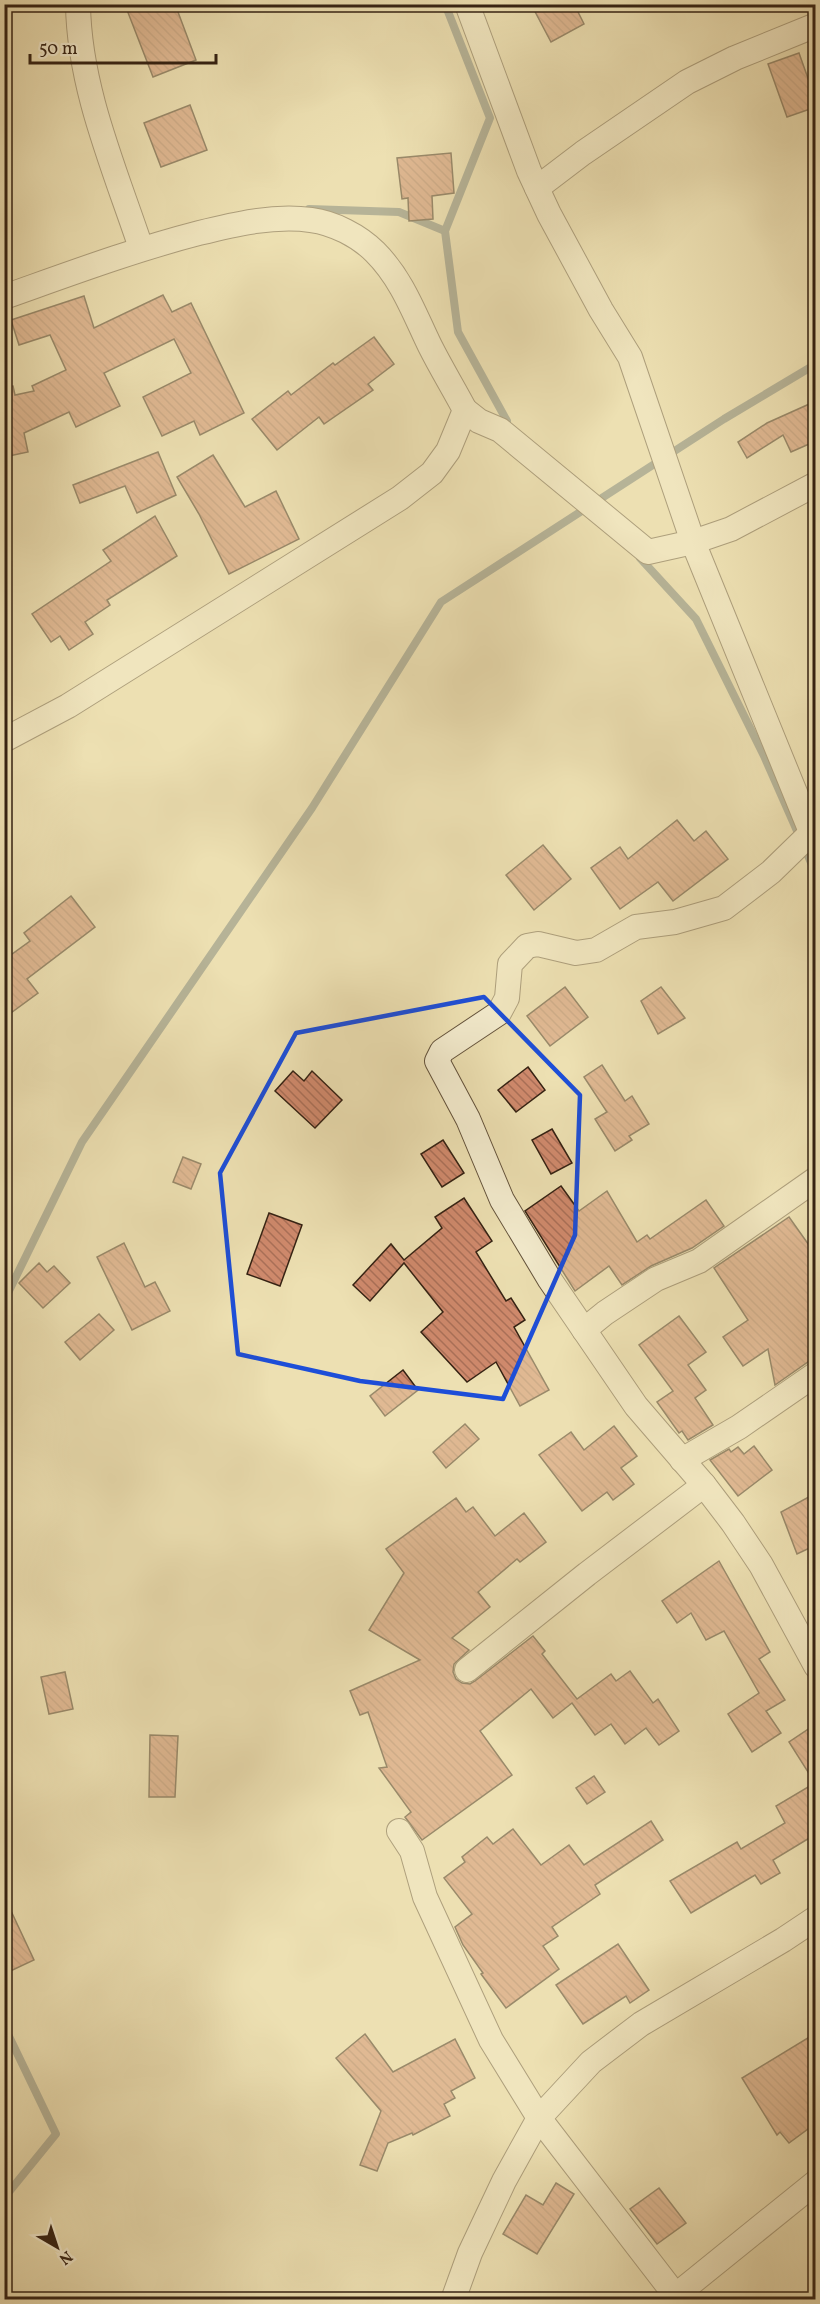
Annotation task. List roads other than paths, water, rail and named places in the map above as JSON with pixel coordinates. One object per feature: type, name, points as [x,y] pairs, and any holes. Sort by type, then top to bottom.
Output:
[{"type":"street","points":[[78,4],[84,63],[101,132],[143,247]]},
{"type":"street","points":[[467,4],[549,214],[601,310],[630,357],[693,542],[813,838],[724,908],[675,922],[636,927],[596,950],[576,953],[538,944],[527,946],[510,964],[507,998],[499,1012],[442,1051],[438,1061],[468,1119],[502,1200],[550,1280],[636,1406],[734,1523],[761,1565],[816,1666]]},
{"type":"street","points":[[537,188],[583,153],[687,82],[735,58],[816,25]]},
{"type":"street","points":[[4,297],[143,247],[237,223],[311,219],[356,236],[381,259],[409,297],[430,347],[465,410],[479,421],[500,430],[648,552],[693,542],[731,529],[816,484]]},
{"type":"street","points":[[4,741],[68,706],[400,498],[432,473],[448,451],[465,410]]},
{"type":"street","points":[[584,1330],[656,1279],[699,1262],[816,1179]]},
{"type":"street","points":[[682,1460],[739,1427],[816,1374]]},
{"type":"street","points":[[466,1670],[704,1485]]},
{"type":"street","points":[[399,1831],[411,1851],[425,1897],[491,2040],[539,2118],[677,2298],[816,2181]]},
{"type":"street","points":[[453,2300],[470,2253],[504,2181],[539,2118],[591,2062],[641,2024],[816,1918]]},
{"type":"waterway","points":[[445,4],[490,118],[445,231],[458,332],[507,421],[502,427]]},
{"type":"waterway","points":[[309,209],[399,212],[445,231]]},
{"type":"waterway","points":[[4,1301],[82,1142],[312,808],[441,602],[724,419],[816,364]]},
{"type":"waterway","points":[[640,558],[696,619],[764,756],[816,874]]},
{"type":"waterway","points":[[4,2026],[56,2134],[4,2198]]}]
